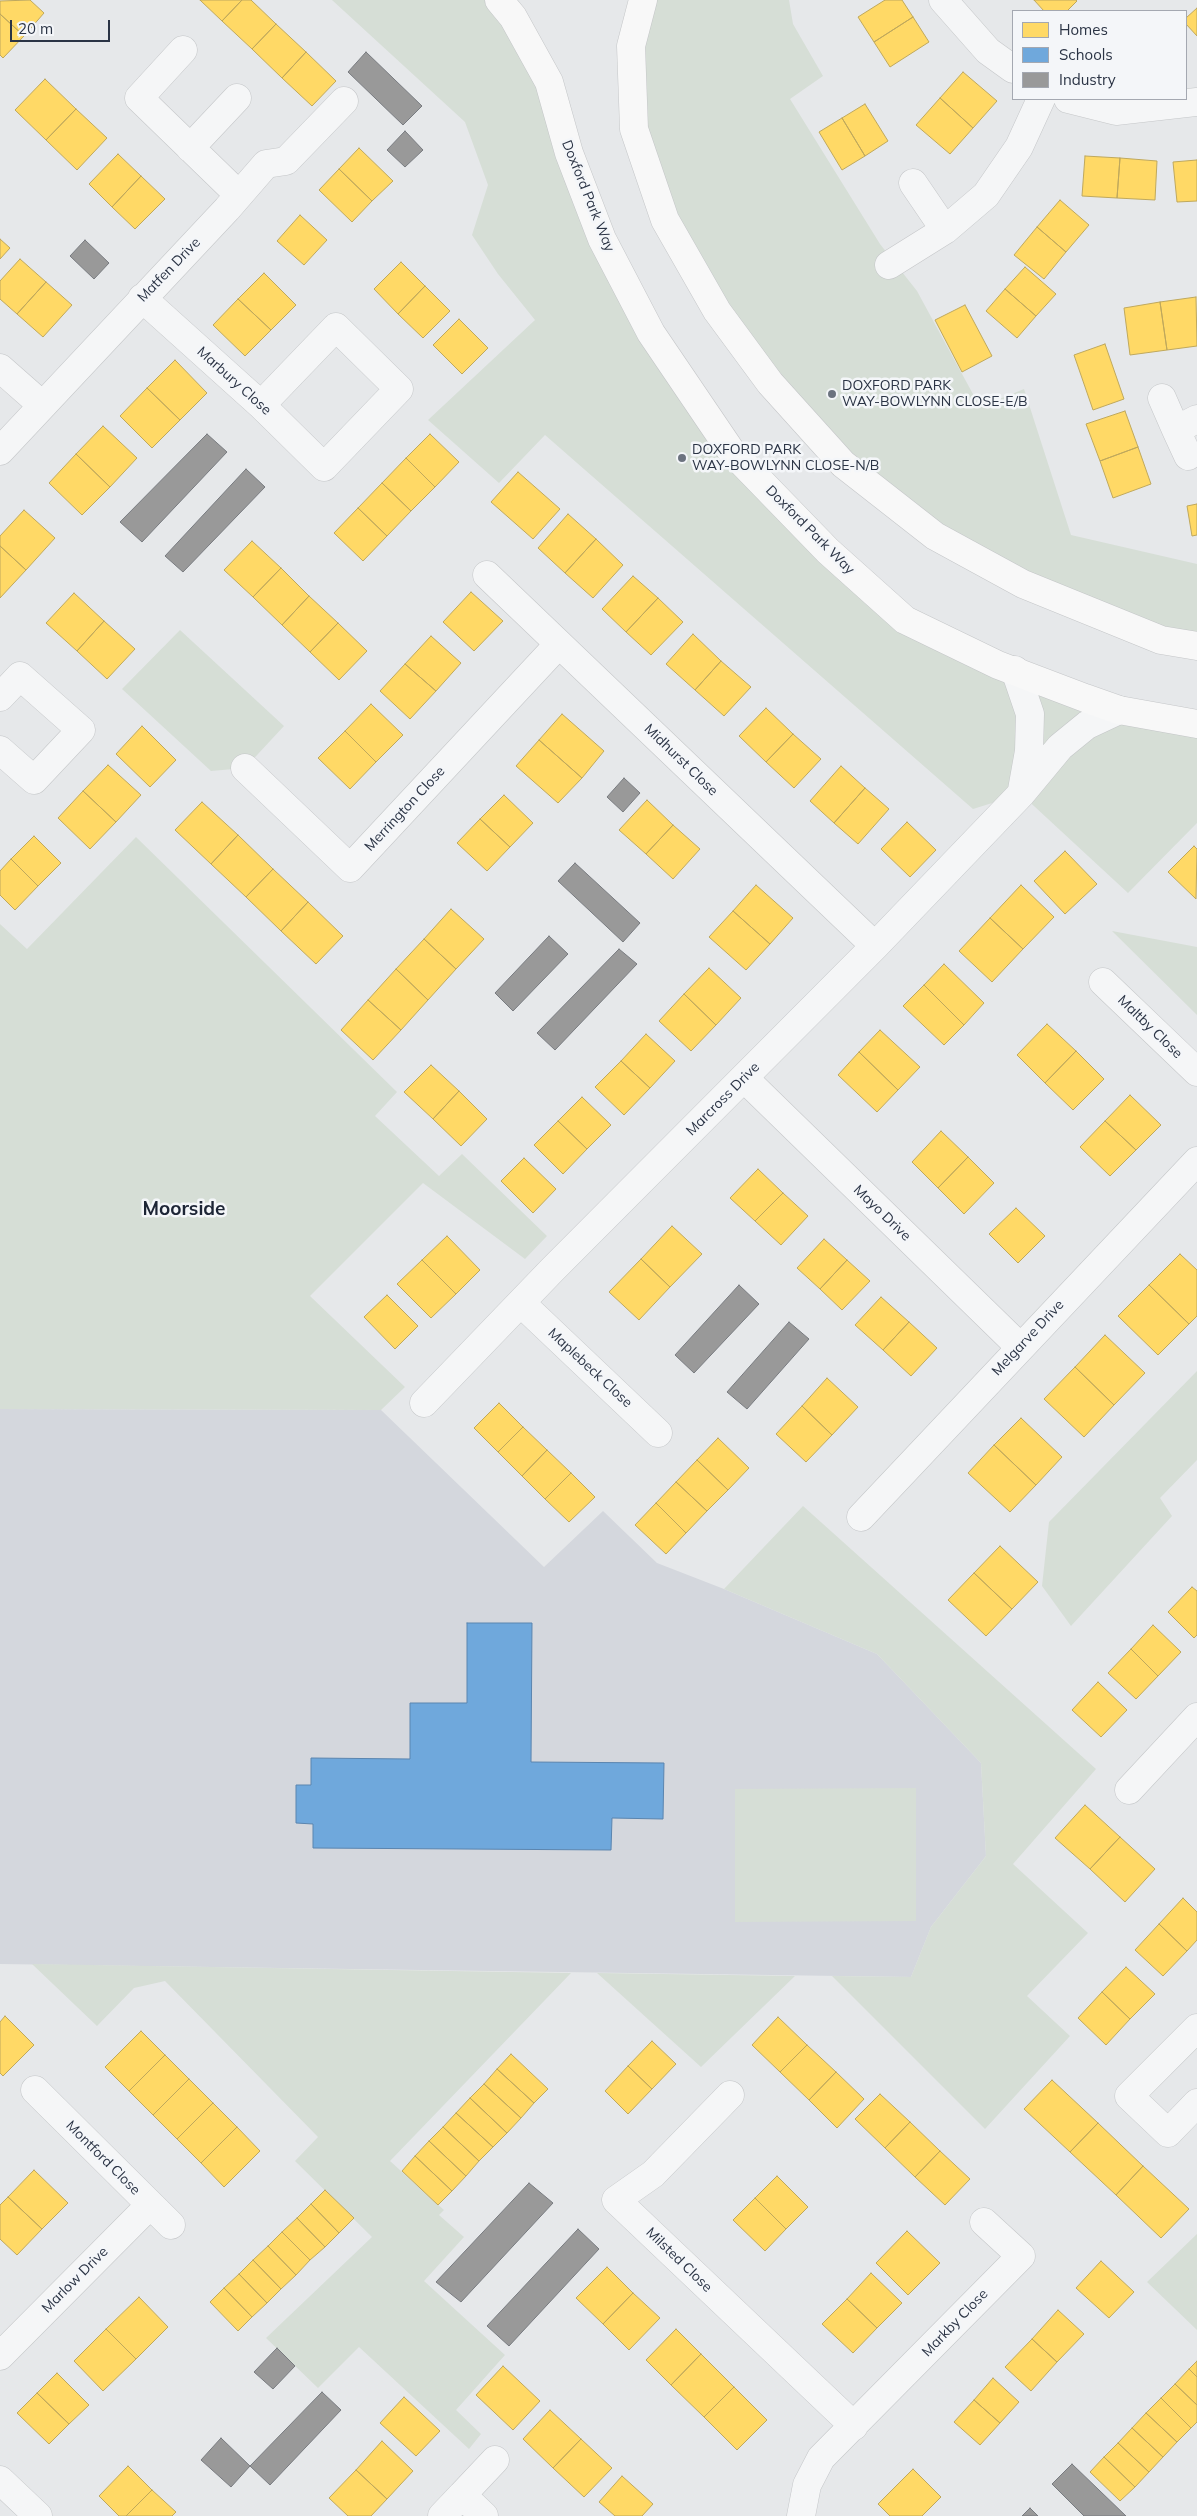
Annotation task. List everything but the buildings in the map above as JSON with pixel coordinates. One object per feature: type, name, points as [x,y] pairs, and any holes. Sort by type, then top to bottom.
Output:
[{"type":"main road","name":"Doxford Park Way","points":[[499,0],[513,17],[549,82],[569,154],[602,239],[652,333],[731,451],[828,551],[905,620],[998,665],[1119,710],[1197,724]]},
{"type":"main road","points":[[643,0],[631,46],[634,129],[665,220],[717,311],[770,383],[843,464],[935,536],[1023,584],[1161,640],[1197,646]]},
{"type":"street","points":[[943,0],[988,51],[1012,69]]},
{"type":"street","points":[[183,50],[139,98],[240,195]]},
{"type":"street","points":[[190,148],[237,98]]},
{"type":"street","points":[[890,265],[945,230],[986,195],[1019,147],[1041,100]]},
{"type":"street","points":[[1072,100],[1116,111],[1197,102]]},
{"type":"street","name":"Matfen Drive","points":[[0,451],[240,195],[266,164],[286,161],[344,101]]},
{"type":"street","points":[[913,183],[945,230]]},
{"type":"street","name":"Marbury Close","points":[[142,298],[261,406],[324,467],[399,389],[336,327],[261,406]]},
{"type":"street","points":[[0,368],[42,406]]},
{"type":"street","points":[[1162,398],[1186,424],[1188,456]]},
{"type":"street","name":"Midhurst Close","points":[[486,575],[875,946]]},
{"type":"street","name":"Merrington Close","points":[[245,768],[350,868],[559,644]]},
{"type":"street","points":[[1015,670],[1030,714],[1029,751],[1021,794]]},
{"type":"street","points":[[0,697],[20,676],[81,730],[34,780],[0,750]]},
{"type":"street","name":"Marcross Drive","points":[[424,1403],[875,946],[1021,794],[1060,747],[1087,725],[1119,710]]},
{"type":"street","name":"Maltby Close","points":[[1103,982],[1197,1072]]},
{"type":"street","name":"Mayo Drive","points":[[744,1078],[1020,1347]]},
{"type":"street","name":"Melgarve Drive","points":[[861,1517],[1197,1161]]},
{"type":"street","name":"Maplebeck Close","points":[[521,1303],[658,1433]]},
{"type":"street","points":[[1129,1790],[1197,1717]]},
{"type":"street","points":[[1197,2028],[1128,2096],[1168,2132],[1197,2103]]},
{"type":"street","name":"Montford Close","points":[[35,2090],[171,2225]]},
{"type":"street","name":"Milsted Close","points":[[730,2095],[653,2174],[616,2200],[854,2426]]},
{"type":"street","name":"Marlow Drive","points":[[0,2356],[150,2205]]},
{"type":"street","name":"Markby Close","points":[[854,2426],[1021,2256],[984,2222]]},
{"type":"street","points":[[801,2516],[807,2485],[822,2458],[854,2426]]},
{"type":"street","points":[[442,2516],[495,2460]]},
{"type":"street","points":[[0,2480],[38,2516]]},
{"type":"street","points":[[462,2495],[484,2516]]},
{"type":"shaded area","points":[[332,0],[499,0],[569,153],[731,451],[905,620],[1197,724],[1197,823],[1128,893],[1021,794],[973,809],[545,435],[499,483],[428,420],[535,320],[498,274],[472,235],[488,185],[465,122]]},
{"type":"shaded area","points":[[643,0],[789,0],[793,24],[823,76],[790,99],[880,244],[917,291],[980,407],[1024,389],[1071,535],[1197,564],[1197,646],[1023,584],[843,464],[717,311],[634,129]]},
{"type":"shaded area","points":[[180,630],[284,726],[245,768],[211,771],[122,689]]},
{"type":"shaded area","points":[[136,837],[397,1092],[375,1116],[439,1176],[462,1154],[547,1236],[525,1259],[423,1183],[310,1296],[405,1387],[381,1410],[0,1409],[0,924],[27,949]]},
{"type":"shaded area","points":[[1112,931],[1197,947],[1197,1015]]},
{"type":"shaded area","points":[[1197,1371],[1197,1460],[1160,1498],[1172,1516],[1071,1626],[1042,1586],[1049,1522]]},
{"type":"shaded area","points":[[0,1409],[381,1410],[544,1567],[603,1511],[657,1563],[724,1589],[877,1654],[981,1763],[986,1856],[931,1927],[911,1977],[0,1964]]},
{"type":"shaded area","points":[[803,1506],[1096,1769],[1013,1864],[1088,1933],[1027,1996],[1070,2036],[985,2129],[832,1976],[911,1977],[931,1927],[986,1856],[981,1763],[877,1654],[724,1589]]},
{"type":"shaded area","points":[[916,1788],[916,1921],[735,1922],[735,1789]]},
{"type":"shaded area","points":[[32,1964],[571,1973],[390,2161],[444,2210],[439,2215],[464,2237],[424,2281],[505,2355],[456,2410],[481,2434],[469,2449],[359,2347],[318,2388],[266,2338],[372,2237],[295,2161],[318,2137],[165,1981],[134,1988],[97,2026]]},
{"type":"shaded area","points":[[597,1973],[795,1976],[701,2067]]},
{"type":"shaded area","points":[[1197,2234],[1197,2330],[1147,2282]]},
{"type":"place","name":"DOXFORD PARK WAY-BOWLYNN CLOSE-E/B","points":[[832,394]]},
{"type":"place","name":"DOXFORD PARK WAY-BOWLYNN CLOSE-N/B","points":[[682,458]]},
{"type":"district","name":"Moorside","points":[[184,1209]]}]
